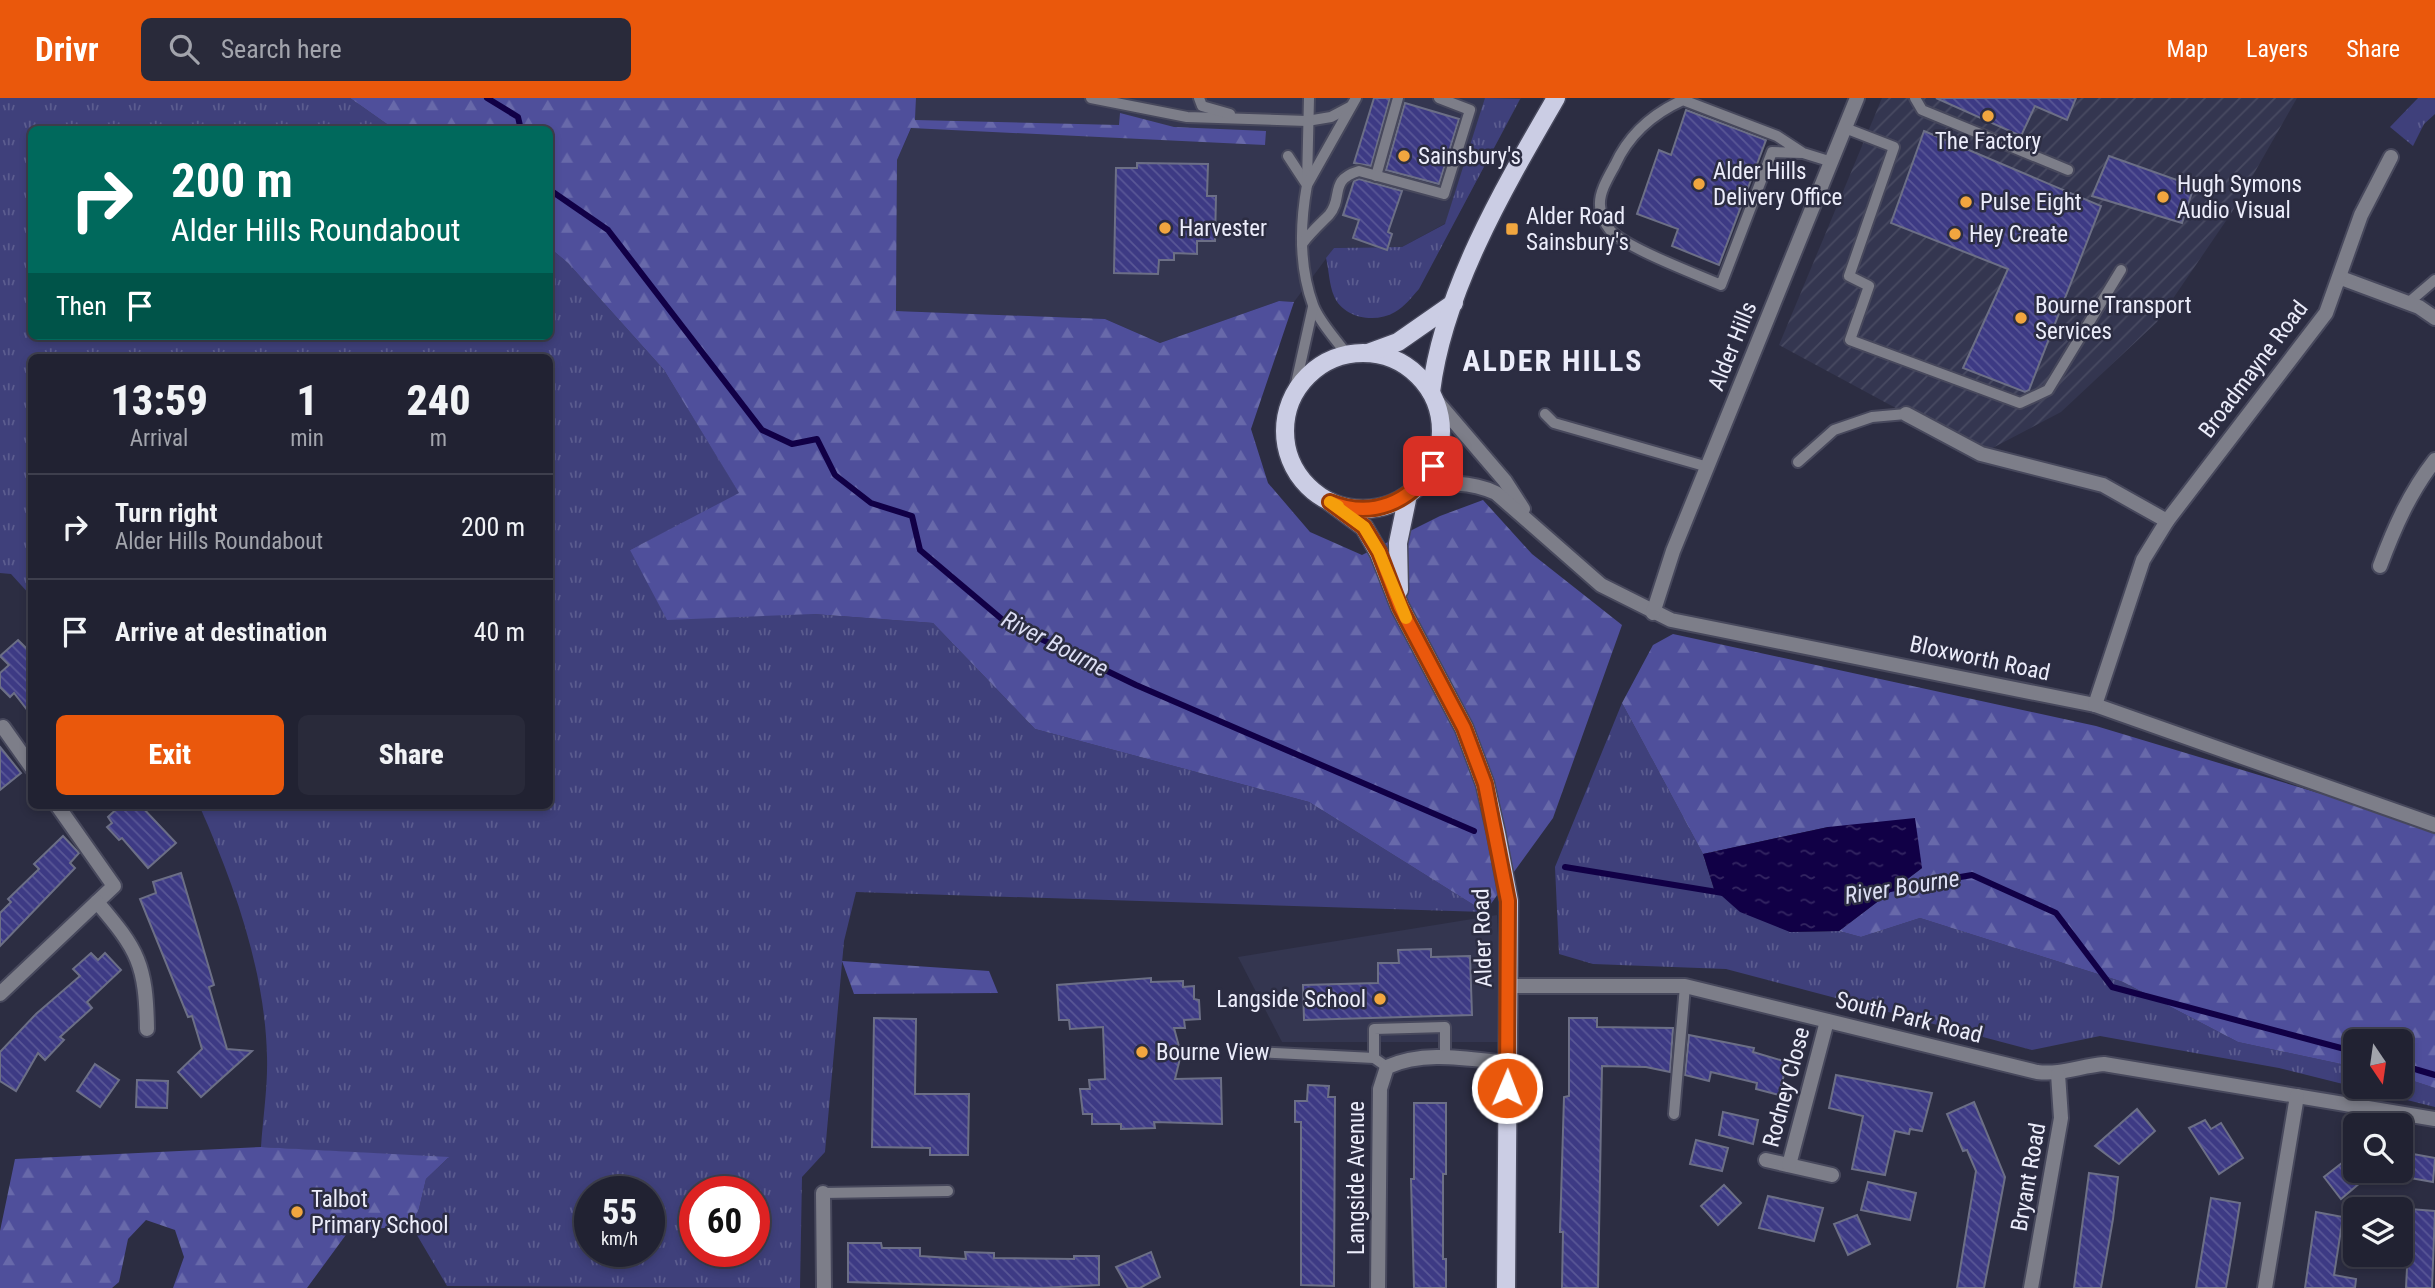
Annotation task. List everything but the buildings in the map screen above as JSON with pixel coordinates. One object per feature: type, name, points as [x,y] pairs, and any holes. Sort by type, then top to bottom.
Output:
[{"type":"main road","points":[[1454,303],[1398,342],[1368,353],[1348,355],[1314,370],[1293,397],[1285,430],[1290,459],[1306,485],[1330,502],[1369,509],[1387,506],[1413,492],[1433,466],[1440,447],[1441,425],[1432,395],[1436,354],[1454,303],[1514,171],[1556,98]]},
{"type":"main road","points":[[1368,353],[1391,358],[1407,366],[1432,395]]},
{"type":"main road","name":"Alder Road","points":[[1400,607],[1398,544],[1413,492]]},
{"type":"main road","name":"Alder Road","points":[[1330,502],[1364,527],[1379,552],[1400,607],[1464,728],[1485,784],[1508,901],[1506,1288]]},
{"type":"street","name":"Alder Hills","points":[[1653,613],[1673,551],[1857,98]]},
{"type":"street","name":"Broadmayne Road","points":[[2095,705],[2143,560],[2167,521],[2326,313],[2341,278],[2361,215],[2391,157]]},
{"type":"street","points":[[2341,278],[2407,303],[2435,318]]},
{"type":"street","name":"Bloxworth Road","points":[[1432,395],[1505,481],[1532,521]]},
{"type":"street","points":[[1906,414],[1981,454],[2103,485],[2167,521]]},
{"type":"street","points":[[2380,566],[2413,490],[2435,460]]},
{"type":"street","name":"Bloxworth Road","points":[[1413,492],[1438,483],[1480,485],[1532,521],[1570,560],[1601,585],[1671,620],[2095,705],[2435,825]]},
{"type":"street","points":[[3,727],[28,762]]},
{"type":"street","points":[[0,994],[114,886],[60,809]]},
{"type":"street","points":[[97,902],[135,951],[146,991],[147,1029]]},
{"type":"street","name":"South Park Road","points":[[1509,986],[1685,986],[2058,1074],[2081,1066],[2104,1064],[2435,1119]]},
{"type":"street","name":"Rodney Close","points":[[1789,1165],[1827,1021]]},
{"type":"street","points":[[1387,1067],[1408,1058],[1445,1057],[1508,1063]]},
{"type":"street","name":"Langside Avenue","points":[[1378,1288],[1380,1089],[1387,1067]]},
{"type":"street","name":"Bryant Road","points":[[2031,1288],[2061,1118],[2058,1074]]},
{"type":"street","points":[[2265,1288],[2297,1096]]},
{"type":"street","points":[[1766,1160],[1832,1175]]},
{"type":"street","points":[[823,1192],[824,1288]]},
{"type":"lane","points":[[1100,98],[1091,99],[1187,117],[1307,121],[1331,117],[1353,102]]},
{"type":"lane","points":[[1199,98],[1202,106],[1246,118]]},
{"type":"lane","points":[[1293,397],[1313,307],[1302,244],[1302,210],[1307,185],[1309,98]]},
{"type":"lane","points":[[1376,176],[1398,98]]},
{"type":"lane","points":[[1302,244],[1316,225],[1331,213],[1339,183],[1348,174],[1359,171],[1444,194],[1470,110],[1439,98]]},
{"type":"lane","points":[[1915,98],[1922,110],[2068,170]]},
{"type":"lane","points":[[1802,153],[1777,136],[1683,100],[1662,110],[1626,141],[1599,204],[1611,231],[1635,246],[1721,285],[1772,152],[1802,153],[1832,162]]},
{"type":"lane","points":[[1307,185],[1353,102]]},
{"type":"lane","points":[[1845,128],[1894,147],[1849,275],[1869,286],[1850,340],[2020,403],[2048,390],[2121,270]]},
{"type":"lane","points":[[1288,156],[1307,185]]},
{"type":"lane","points":[[2407,303],[2435,280]]},
{"type":"lane","points":[[1313,307],[1348,355]]},
{"type":"lane","points":[[1545,414],[1554,423],[1708,467]]},
{"type":"lane","points":[[1798,463],[1833,430],[1872,417],[1906,414]]},
{"type":"lane","points":[[1674,1114],[1685,986]]},
{"type":"lane","points":[[1374,1058],[1374,1029],[1445,1027],[1445,1057]]},
{"type":"lane","points":[[1255,1052],[1374,1058],[1387,1067]]},
{"type":"lane","points":[[823,1192],[948,1191]]},
{"type":"shaded area","points":[[916,98],[1521,98],[1457,217],[1402,247],[1334,248],[1294,302],[1279,301],[1160,343],[1105,319],[896,311],[897,160],[915,120]]},
{"type":"shaded area","points":[[1882,98],[2297,98],[2232,212],[2157,322],[2061,412],[1981,454],[1779,345]]},
{"type":"shaded area","name":"Langside School","points":[[1497,915],[1503,1042],[1282,1042],[1238,957]]},
{"type":"green space","points":[[0,98],[350,98],[390,126],[28,126],[28,340],[553,340],[553,250],[568,263],[664,370],[740,494],[630,550],[813,614],[933,623],[1035,729],[1309,802],[1485,912],[856,892],[844,941],[825,1152],[802,1177],[800,1288],[447,1286],[411,1225],[419,1209],[426,1179],[448,1158],[261,1147],[267,1067],[260,992],[254,960],[235,896],[201,809],[553,809],[553,354],[28,354],[28,593],[11,574],[0,573]]},
{"type":"green space","points":[[350,98],[916,98],[915,120],[1119,125],[1120,113],[1174,127],[1266,131],[1265,145],[911,128],[897,160],[896,311],[1105,319],[1160,343],[1279,301],[1294,302],[1251,429],[1268,483],[1310,532],[1362,555],[1440,516],[1483,500],[1532,554],[1622,625],[1553,818],[1485,912],[1309,802],[1035,729],[933,623],[813,614],[667,620],[630,550],[739,493],[664,370],[568,263],[553,250],[553,126],[390,126]]},
{"type":"green space","points":[[1485,98],[1520,99],[1419,289],[1402,307],[1387,316],[1369,318],[1352,314],[1338,303],[1332,292],[1326,258],[1334,248],[1402,247],[1445,224]]},
{"type":"green space","points":[[2418,98],[2435,98],[2435,114],[2424,124],[2413,146],[2390,127]]},
{"type":"green space","points":[[1673,634],[2096,726],[2435,828],[2435,1088],[2413,1081],[2413,1029],[2343,1029],[2343,1064],[2238,1042],[2123,982],[1920,918],[1861,937],[1839,931],[1922,868],[1828,827],[1703,854],[1622,703],[1653,645]]},
{"type":"green space","points":[[1622,703],[1703,854],[1714,889],[1790,932],[1839,931],[1861,937],[1920,918],[2123,982],[2238,1042],[2343,1064],[2343,1084],[2279,1068],[2100,1036],[2032,1050],[1726,969],[1593,964],[1559,954],[1555,867]]},
{"type":"green space","points":[[842,961],[989,971],[998,993],[854,994]]},
{"type":"green space","points":[[2413,1081],[2435,1088],[2435,1107],[2403,1099],[2413,1099]]},
{"type":"green space","points":[[261,1147],[449,1157],[426,1179],[419,1209],[411,1225],[348,1232],[307,1288],[173,1288],[184,1257],[175,1230],[146,1220],[128,1239],[119,1282],[112,1288],[0,1288],[0,1231],[15,1159]]},
{"type":"water","points":[[1915,818],[1922,868],[1839,931],[1790,932],[1740,912],[1714,889],[1703,854],[1828,827]]},
{"type":"waterway","name":"River Bourne","points":[[487,98],[518,117],[520,126]]},
{"type":"waterway","name":"River Bourne","points":[[553,192],[608,230],[762,430],[792,444],[817,439],[835,475],[871,503],[912,516],[920,550],[1004,621],[1136,685],[1474,831]]},
{"type":"waterway","name":"River Bourne","points":[[1565,867],[1723,893]]},
{"type":"waterway","name":"River Bourne","points":[[1890,889],[1972,875],[2056,913],[2112,987],[2343,1049]]},
{"type":"waterway","name":"River Bourne","points":[[2413,1069],[2435,1075]]},
{"type":"slow traffic","points":[[1338,506],[1330,502],[1364,527],[1373,541],[1406,618]]},
{"type":"place","name":"The Factory","points":[[1988,116]]},
{"type":"place","name":"Sainsbury's","points":[[1404,156]]},
{"type":"place","name":"Alder Hills Delivery Office","points":[[1699,184]]},
{"type":"place","name":"Hugh Symons Audio Visual","points":[[2163,197]]},
{"type":"place","name":"Pulse Eight","points":[[1966,202]]},
{"type":"place","name":"Harvester","points":[[1165,228]]},
{"type":"place","name":"Alder Road Sainsbury's","points":[[1512,229]]},
{"type":"place","name":"Hey Create","points":[[1955,234]]},
{"type":"place","name":"Bourne Transport Services","points":[[2021,318]]},
{"type":"place","name":"Langside School","points":[[1380,999]]},
{"type":"place","name":"Bourne View","points":[[1142,1052]]},
{"type":"place","name":"Talbot Primary School","points":[[297,1212]]},
{"type":"district","name":"ALDER HILLS","points":[[1553,361]]},
{"type":"route","points":[[1433,466],[1418,488],[1387,506],[1361,510],[1330,502],[1364,527],[1379,552],[1400,607],[1464,728],[1485,784],[1508,901],[1507,1088]]}]
